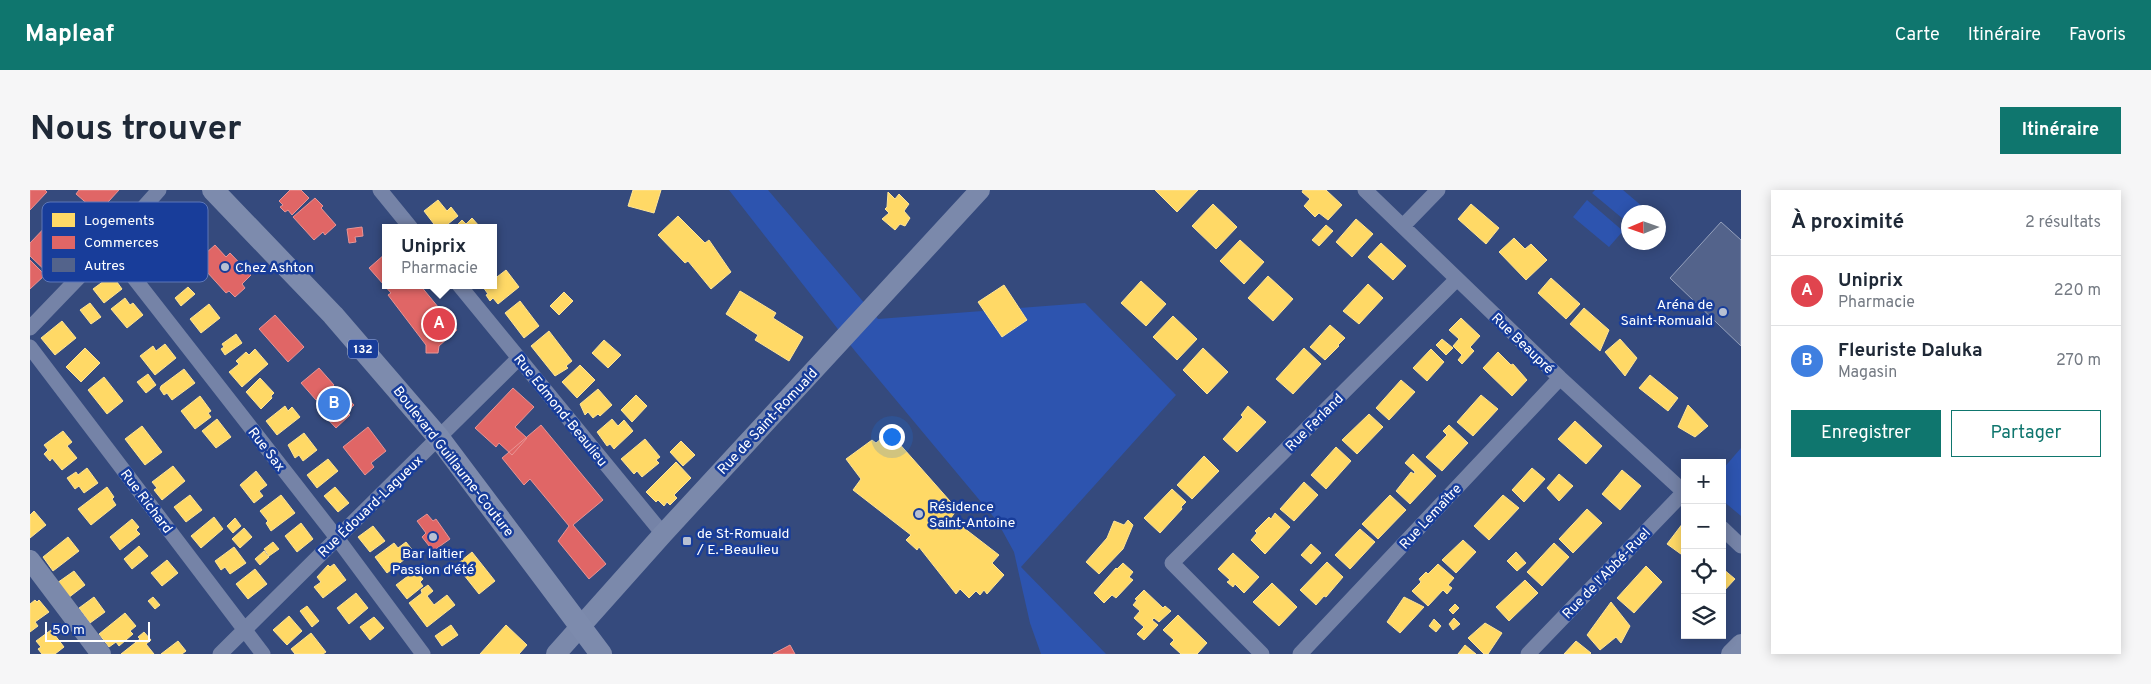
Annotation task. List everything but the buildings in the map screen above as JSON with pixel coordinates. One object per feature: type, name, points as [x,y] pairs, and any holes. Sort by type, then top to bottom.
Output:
[{"type":"main road","name":"Boulevard Guillaume-Couture","points":[[213,190],[333,315],[439,438],[601,654]]},
{"type":"street","points":[[148,202],[158,190]]},
{"type":"street","points":[[380,190],[409,224]]},
{"type":"street","name":"Rue de Saint-Romuald","points":[[556,654],[663,534],[980,190]]},
{"type":"street","name":"Rue Beaupré","points":[[1365,190],[1456,280],[1681,489]]},
{"type":"street","points":[[1403,226],[1438,190]]},
{"type":"street","name":"Rue Ferland","points":[[1262,654],[1172,564],[1456,280]]},
{"type":"street","points":[[30,328],[75,282]]},
{"type":"street","name":"Rue Sax","points":[[138,282],[337,538],[423,654]]},
{"type":"street","name":"Rue Edmond-Beaulieu","points":[[462,289],[663,534]]},
{"type":"street","name":"Rue Richard","points":[[30,347],[264,654]]},
{"type":"street","name":"Rue Édouard-Lagueux","points":[[220,654],[519,358]]},
{"type":"street","name":"Rue Lemaître","points":[[1300,654],[1560,378]]},
{"type":"street","name":"Rue de l'Abbé-Ruel","points":[[1528,654],[1681,497]]},
{"type":"street","points":[[1726,532],[1741,546]]},
{"type":"street","points":[[30,560],[102,654]]},
{"type":"street","points":[[1731,654],[1741,644]]},
{"type":"shaded area","points":[[729,190],[768,190],[878,319],[1085,303],[1176,395],[1021,567],[1106,654],[1041,654],[1030,623],[1014,552],[997,521],[855,351]]},
{"type":"shaded area","points":[[1595,190],[1623,190],[1641,205],[1621,205],[1621,217],[1592,193]]},
{"type":"shaded area","points":[[1587,200],[1621,229],[1621,233],[1609,247],[1573,217]]},
{"type":"shaded area","points":[[1741,448],[1741,516],[1726,503],[1726,465]]},
{"type":"place","name":"Chez Ashton","points":[[225,267]]},
{"type":"place","name":"Aréna de Saint-Romuald","points":[[1723,312]]},
{"type":"place","name":"Uniprix","points":[[439,324]]},
{"type":"place","name":"Fleuriste Daluka","points":[[334,404]]},
{"type":"place","name":"Résidence Saint-Antoine","points":[[919,514]]},
{"type":"place","name":"Bar laitier Passion d'été","points":[[433,537]]},
{"type":"place","name":"de St-Romuald / E.-Beaulieu","points":[[687,541]]}]
